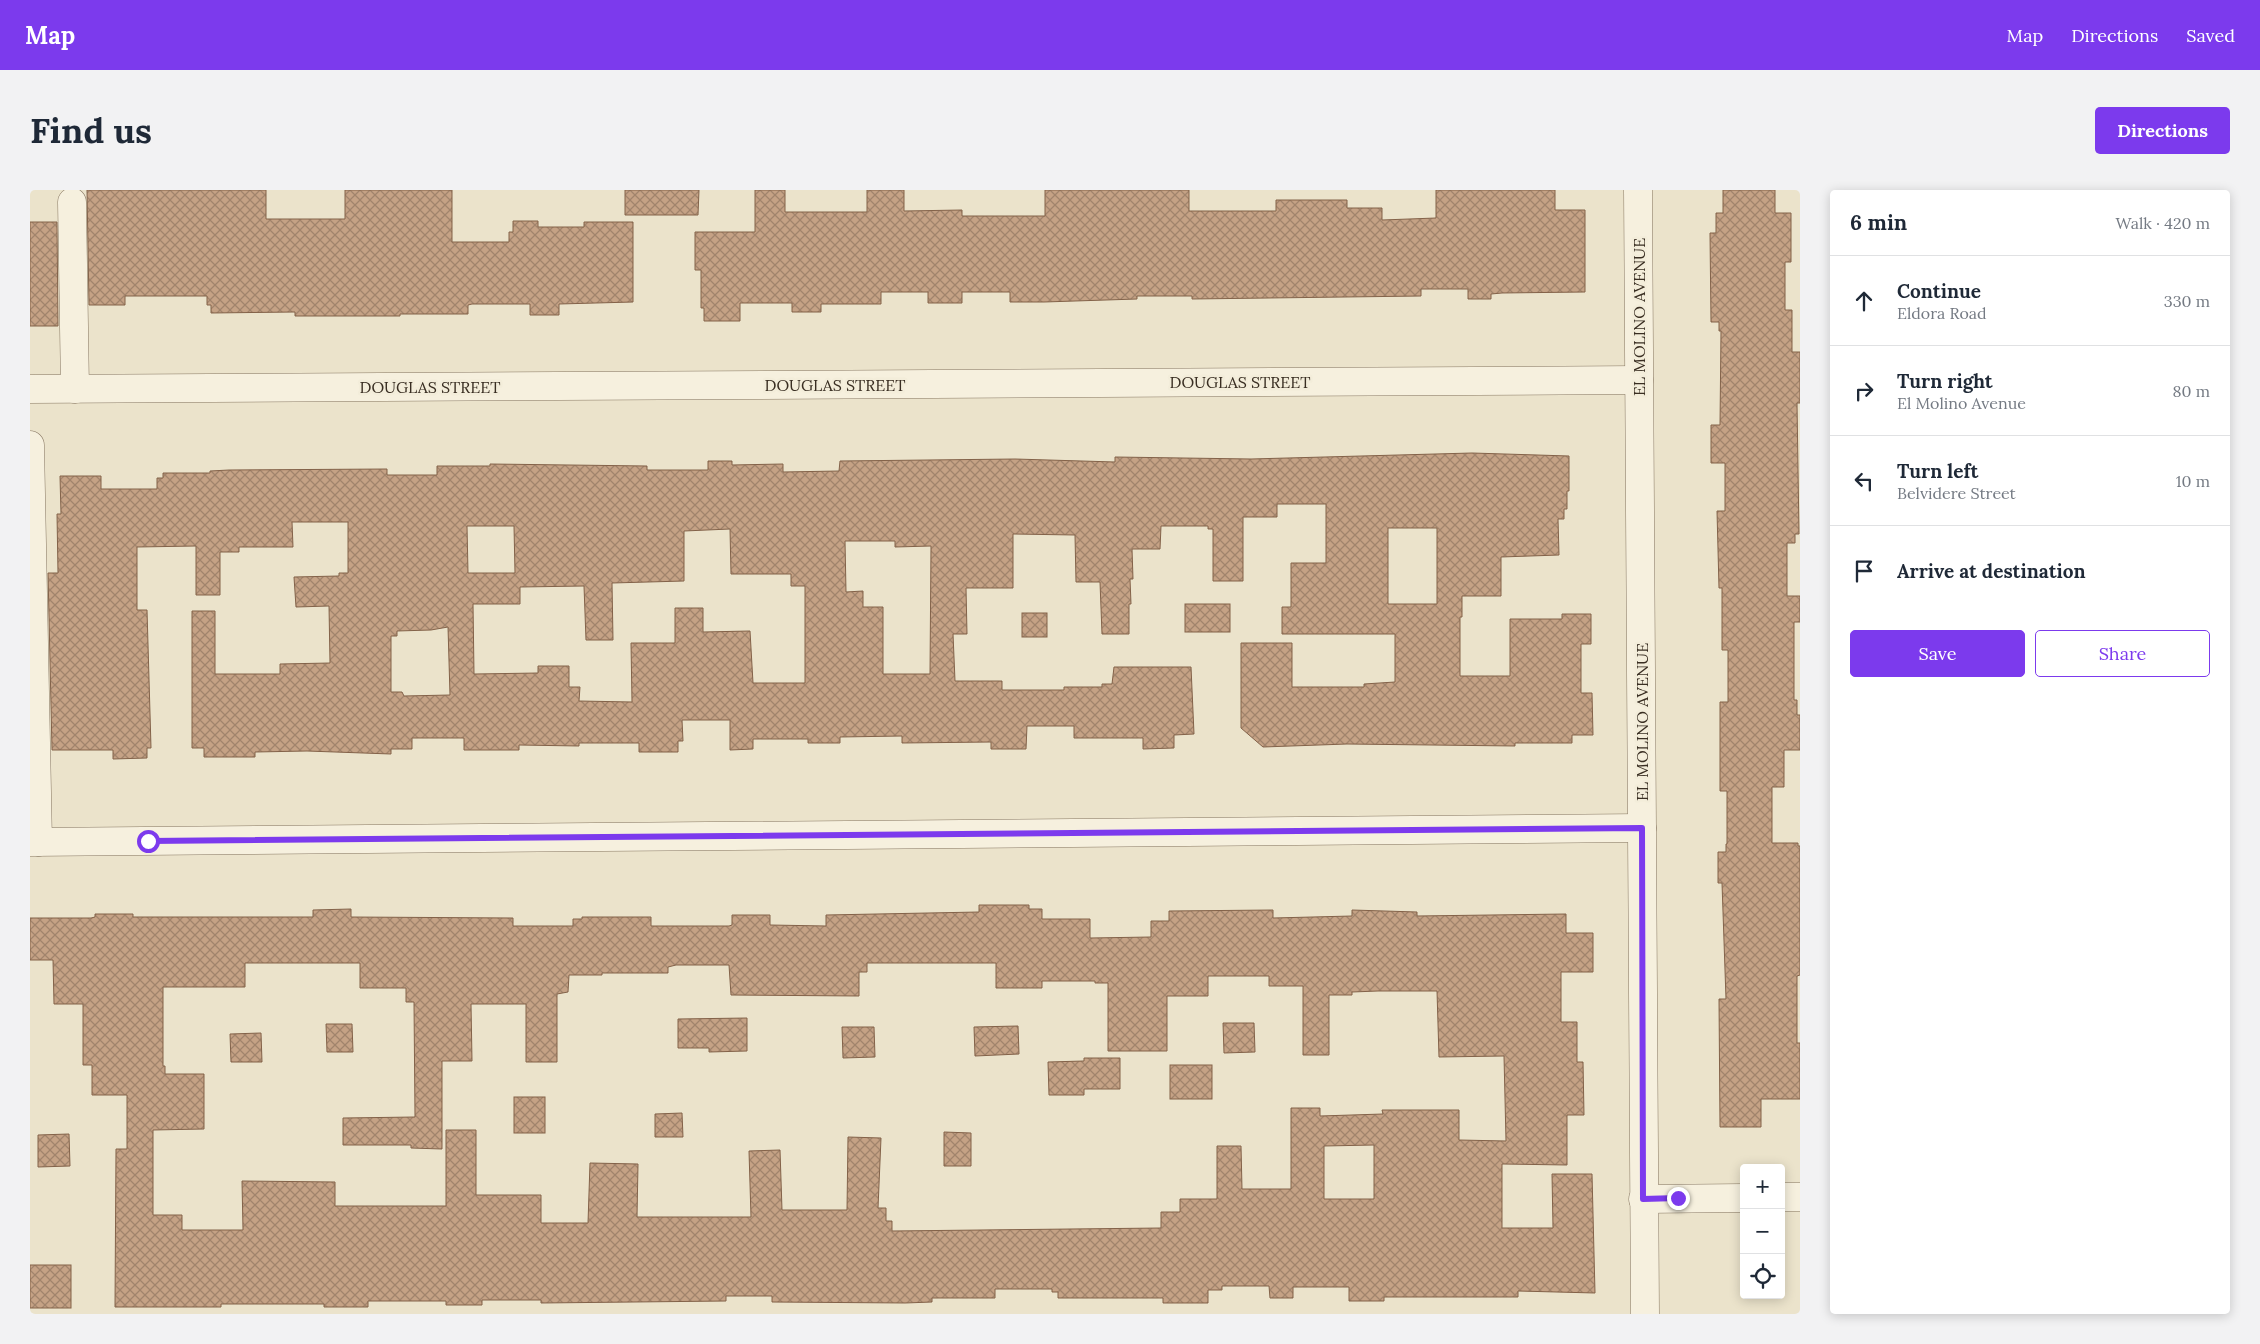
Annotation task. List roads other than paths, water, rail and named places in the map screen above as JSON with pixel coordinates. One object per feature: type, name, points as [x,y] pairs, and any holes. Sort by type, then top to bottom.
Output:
[{"type":"street","name":"EL MOLINO AVENUE","points":[[1638,190],[1645,1314]]},
{"type":"street","points":[[72,202],[75,389]]},
{"type":"street","name":"DOUGLAS STREET","points":[[30,389],[1639,380]]},
{"type":"street","points":[[30,445],[34,842],[1642,828]]},
{"type":"street","points":[[1785,1198],[1800,1197]]},
{"type":"street","points":[[1643,1199],[1740,1198]]}]
